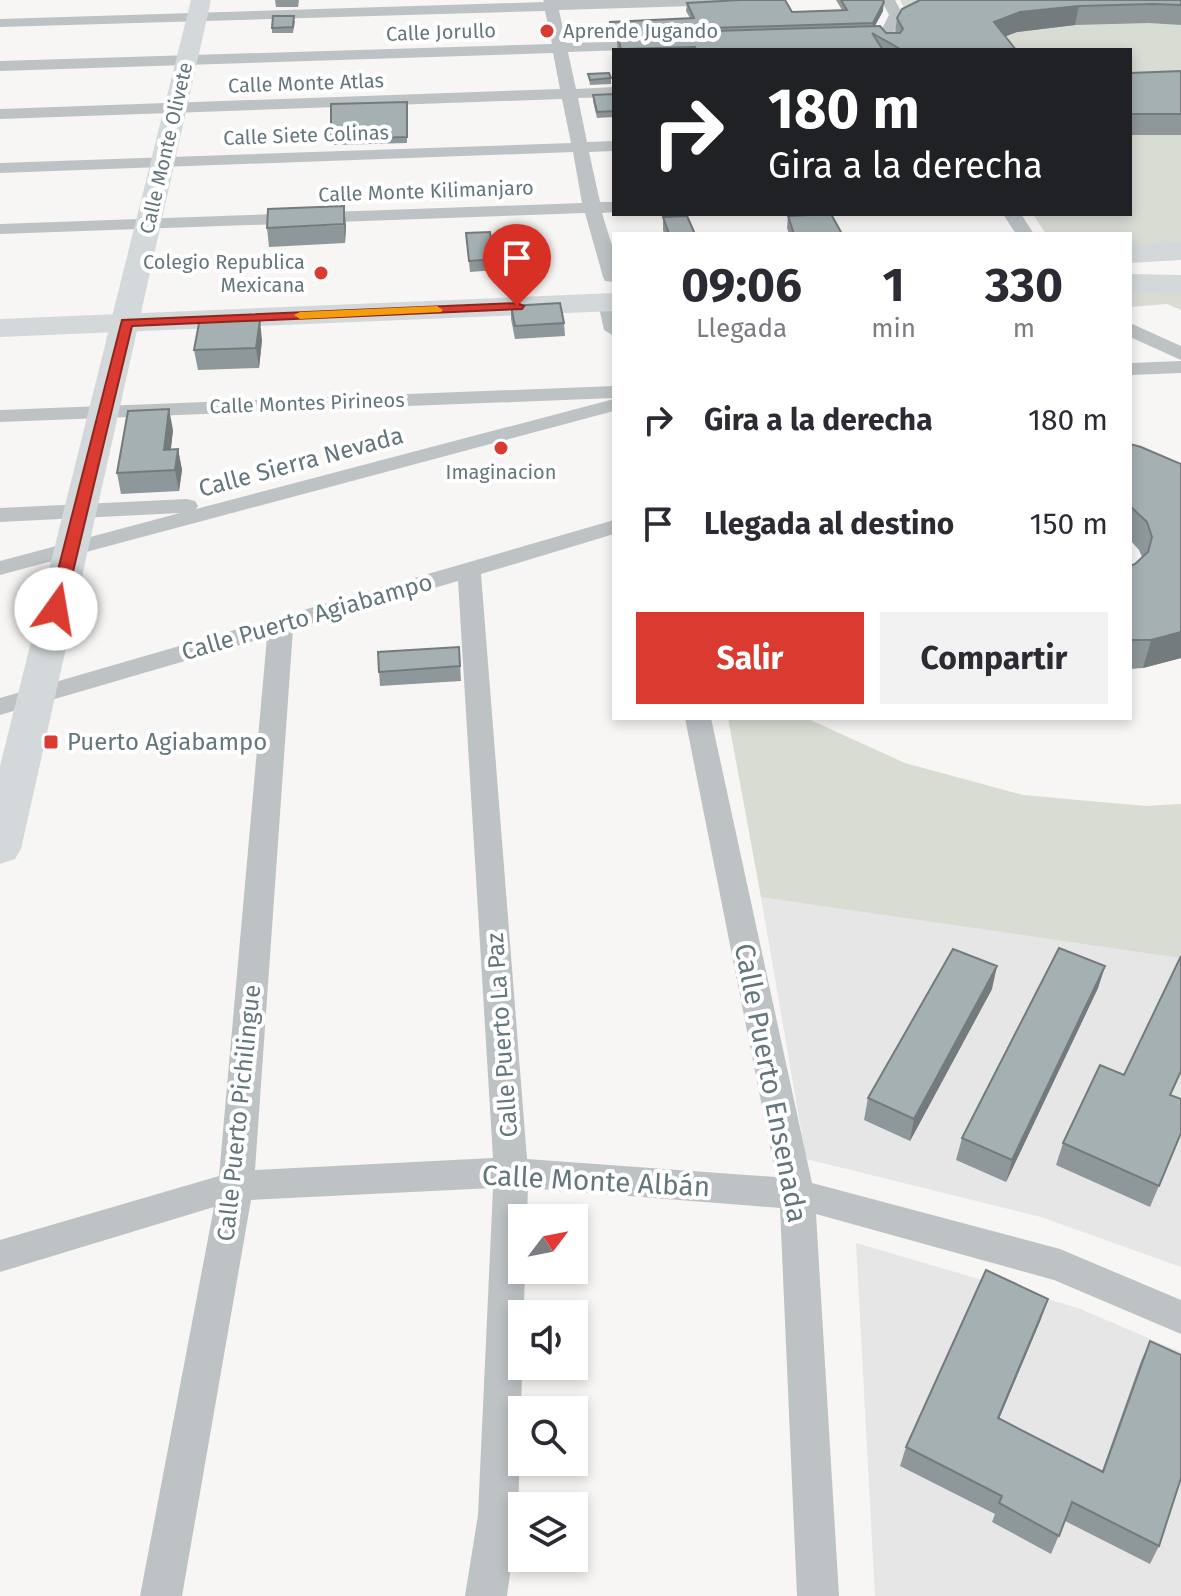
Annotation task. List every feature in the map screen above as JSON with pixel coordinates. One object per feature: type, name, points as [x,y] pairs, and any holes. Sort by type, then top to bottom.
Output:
[{"type":"main road","points":[[1132,254],[1181,251]]},
{"type":"main road","points":[[1132,283],[1181,284]]},
{"type":"main road","points":[[0,301],[129,309],[612,298]]},
{"type":"main road","points":[[0,328],[129,309]]},
{"type":"street","points":[[0,23],[198,9],[762,0]]},
{"type":"street","points":[[881,42],[896,15],[888,0]]},
{"type":"street","points":[[550,3],[612,298]]},
{"type":"street","name":"Calle Monte Olivete","points":[[0,849],[198,9]]},
{"type":"street","name":"Calle Jorullo","points":[[0,66],[668,45]]},
{"type":"street","name":"Calle Monte Atlas","points":[[0,114],[612,92]]},
{"type":"street","name":"Calle Siete Colinas","points":[[0,168],[612,146]]},
{"type":"street","name":"Calle Monte Kilimanjaro","points":[[0,229],[612,207]]},
{"type":"street","points":[[1132,330],[1181,354]]},
{"type":"street","points":[[1132,369],[1181,367]]},
{"type":"street","name":"Calle Montes Pirineos","points":[[0,416],[612,392]]},
{"type":"street","name":"Calle Sierra Nevada","points":[[0,568],[612,406]]},
{"type":"street","points":[[0,515],[246,504]]},
{"type":"street","name":"Calle Puerto Agiabampo","points":[[0,707],[612,528]]},
{"type":"street","name":"Calle Puerto La Paz","points":[[469,569],[511,1172],[498,1515],[486,1596]]},
{"type":"street","name":"Calle Puerto Pichilingue","points":[[161,1596],[236,1186],[281,625]]},
{"type":"street","name":"Calle Puerto Ensenada","points":[[698,720],[797,1194],[818,1596]]},
{"type":"street","name":"Calle Monte Albán","points":[[0,1256],[236,1186],[511,1172],[797,1194],[1060,1265],[1181,1317]]},
{"type":"shaded area","points":[[900,0],[1181,0],[1181,247],[1132,249],[1132,232],[1045,232],[1034,216],[1132,216],[1132,48],[907,48],[911,22]]},
{"type":"shaded area","points":[[1132,291],[1181,292],[1181,310],[1167,304],[1132,307]]},
{"type":"shaded area","points":[[728,720],[810,720],[905,763],[1023,795],[1146,806],[1181,804],[1181,958],[761,897]]},
{"type":"shaded area","points":[[761,897],[1181,955],[1181,1267],[1041,1217],[806,1159]]},
{"type":"shaded area","points":[[856,1243],[1078,1308],[1181,1352],[1181,1596],[875,1596]]},
{"type":"building","points":[[785,0],[792,12],[847,10],[841,0],[884,2],[873,23],[613,31],[610,22],[694,18],[687,3]]},
{"type":"building","points":[[920,0],[1181,0],[1181,5],[1079,6],[1020,12],[994,22],[1014,48],[898,48],[872,33],[882,48],[621,48],[617,34],[880,26],[886,33],[900,33],[903,29],[897,18],[902,9]]},
{"type":"building","points":[[273,16],[294,16],[293,27],[272,28]]},
{"type":"building","points":[[1181,71],[1181,114],[1132,114],[1132,73]]},
{"type":"building","points":[[609,73],[611,78],[590,80],[588,74]]},
{"type":"building","points":[[612,94],[612,111],[597,112],[593,95]]},
{"type":"building","points":[[407,102],[407,137],[331,139],[331,104]]},
{"type":"building","points":[[344,206],[344,224],[267,228],[268,209]]},
{"type":"building","points":[[687,216],[694,232],[668,232],[663,217]]},
{"type":"building","points":[[788,216],[832,216],[841,232],[793,232]]},
{"type":"building","points":[[490,232],[494,259],[469,261],[466,233]]},
{"type":"building","points":[[560,303],[564,323],[515,326],[511,306]]},
{"type":"building","points":[[239,317],[239,321],[260,320],[256,348],[194,350],[200,318]]},
{"type":"building","points":[[169,409],[164,450],[178,449],[175,470],[117,473],[128,411]]},
{"type":"building","points":[[1132,445],[1181,464],[1181,632],[1151,640],[1132,640],[1132,565],[1148,552],[1152,537],[1147,522],[1132,508]]},
{"type":"building","points":[[459,647],[460,666],[379,672],[378,652]]},
{"type":"building","points":[[1059,948],[1105,966],[1012,1160],[962,1138]]},
{"type":"building","points":[[953,949],[997,966],[914,1119],[868,1098]]},
{"type":"building","points":[[1181,956],[1181,1071],[1170,1095],[1181,1099],[1181,1133],[1159,1186],[1063,1143],[1100,1065],[1124,1075]]},
{"type":"building","points":[[986,1270],[1048,1299],[998,1418],[1103,1472],[1150,1341],[1181,1355],[1181,1478],[1159,1546],[1072,1502],[1059,1536],[999,1503],[1002,1496],[906,1447]]},
{"type":"slow traffic","points":[[300,315],[437,310]]},
{"type":"place","name":"Aprende Jugando","points":[[547,31]]},
{"type":"place","name":"Colegio Republica Mexicana","points":[[321,273]]},
{"type":"place","name":"Imaginacion","points":[[501,448]]},
{"type":"place","name":"Puerto Agiabampo","points":[[51,742]]},
{"type":"route","points":[[56,609],[126,323],[517,306]]}]
